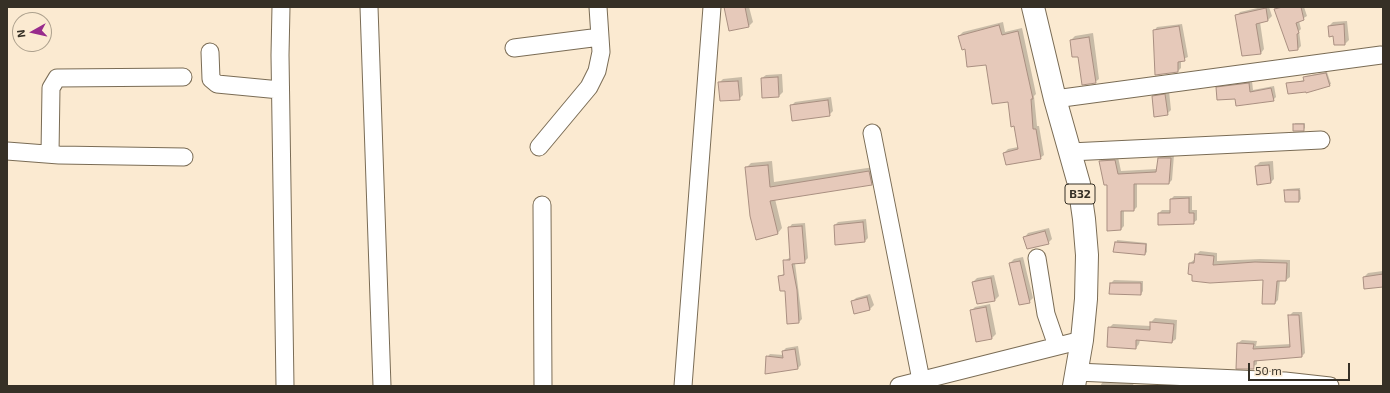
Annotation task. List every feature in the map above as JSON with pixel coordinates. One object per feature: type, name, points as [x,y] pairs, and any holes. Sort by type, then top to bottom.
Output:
[{"type":"highway","name":"B32","points":[[1033,7],[1055,99],[1079,184],[1087,256],[1082,340],[1075,379]]},
{"type":"street","points":[[281,7],[280,90],[285,386]]},
{"type":"street","points":[[369,7],[382,386]]},
{"type":"street","points":[[539,147],[589,87],[598,71],[601,52],[598,7]]},
{"type":"street","points":[[683,386],[712,7]]},
{"type":"street","points":[[514,48],[600,37]]},
{"type":"street","points":[[210,52],[211,79],[216,84],[280,90]]},
{"type":"street","points":[[1055,99],[1381,55]]},
{"type":"street","points":[[50,154],[51,88],[57,78],[183,76]]},
{"type":"street","points":[[872,133],[921,380]]},
{"type":"street","points":[[1070,152],[1321,140]]},
{"type":"street","points":[[7,151],[50,154],[184,157]]},
{"type":"street","points":[[542,205],[543,386]]},
{"type":"street","points":[[1037,258],[1046,314],[1057,346]]},
{"type":"street","points":[[898,386],[1082,340]]},
{"type":"street","points":[[1075,379],[1285,381],[1330,386]]},
{"type":"building","points":[[724,7],[745,7],[749,27],[729,31]]},
{"type":"building","points":[[1283,7],[1301,7],[1304,20],[1296,23],[1299,33],[1297,34],[1298,50],[1289,51],[1274,9]]},
{"type":"building","points":[[1266,8],[1268,21],[1256,24],[1261,54],[1242,56],[1235,15]]},
{"type":"building","points":[[1344,24],[1345,45],[1334,45],[1333,36],[1329,37],[1328,26]]},
{"type":"building","points":[[999,25],[1002,35],[1018,31],[1033,99],[1031,99],[1033,129],[1036,129],[1041,159],[1006,165],[1003,153],[1018,149],[1014,126],[1011,127],[1008,102],[992,104],[986,65],[967,67],[965,49],[962,50],[958,36]]},
{"type":"building","points":[[1179,26],[1185,61],[1178,62],[1178,72],[1155,75],[1153,30]]},
{"type":"building","points":[[1089,37],[1096,83],[1082,85],[1078,57],[1072,57],[1070,40]]},
{"type":"building","points":[[1326,73],[1330,86],[1306,93],[1288,94],[1286,83],[1304,81],[1303,77]]},
{"type":"building","points":[[778,77],[779,97],[762,98],[761,78]]},
{"type":"building","points":[[738,81],[740,100],[720,101],[718,82]]},
{"type":"building","points":[[1249,83],[1250,92],[1271,88],[1274,101],[1236,106],[1235,99],[1217,100],[1216,87]]},
{"type":"building","points":[[1165,94],[1168,115],[1154,117],[1152,96]]},
{"type":"building","points":[[828,100],[830,116],[792,121],[790,105]]},
{"type":"building","points":[[1293,124],[1304,124],[1304,131],[1293,131]]},
{"type":"building","points":[[1158,158],[1171,158],[1169,184],[1134,184],[1134,211],[1121,211],[1121,230],[1107,231],[1107,185],[1104,185],[1099,161],[1115,160],[1118,174],[1156,172]]},
{"type":"building","points":[[768,165],[770,187],[869,171],[872,185],[770,201],[778,234],[756,240],[750,216],[745,167]]},
{"type":"building","points":[[1269,165],[1271,183],[1257,185],[1255,166]]},
{"type":"building","points":[[1284,190],[1299,190],[1299,202],[1285,202]]},
{"type":"building","points":[[1189,198],[1189,213],[1194,213],[1194,224],[1158,225],[1158,213],[1170,213],[1170,199]]},
{"type":"building","points":[[863,222],[865,242],[835,245],[834,225]]},
{"type":"building","points":[[802,226],[805,263],[792,264],[797,290],[799,323],[787,324],[785,291],[780,291],[778,276],[784,275],[783,260],[790,260],[788,227]]},
{"type":"building","points":[[1045,231],[1049,244],[1027,249],[1023,237]]},
{"type":"building","points":[[1115,242],[1146,244],[1145,255],[1113,252]]},
{"type":"building","points":[[1195,254],[1214,256],[1213,265],[1255,262],[1287,263],[1286,281],[1277,281],[1275,304],[1262,304],[1263,280],[1210,283],[1192,281],[1192,275],[1188,274],[1189,263],[1194,263]]},
{"type":"building","points":[[1020,261],[1030,303],[1019,305],[1009,263]]},
{"type":"building","points":[[1383,274],[1383,287],[1364,289],[1363,277]]},
{"type":"building","points":[[991,278],[995,301],[977,304],[972,282]]},
{"type":"building","points":[[1110,283],[1141,283],[1141,295],[1109,294]]},
{"type":"building","points":[[867,297],[870,310],[854,314],[851,301]]},
{"type":"building","points":[[986,307],[992,339],[976,342],[970,310]]},
{"type":"building","points":[[1288,315],[1299,315],[1302,357],[1254,361],[1254,369],[1236,369],[1237,343],[1254,344],[1253,349],[1290,347]]},
{"type":"building","points":[[1150,322],[1174,324],[1172,343],[1136,340],[1136,349],[1107,347],[1108,327],[1150,330]]},
{"type":"building","points":[[795,349],[798,369],[765,374],[766,356],[783,358],[782,351]]}]
